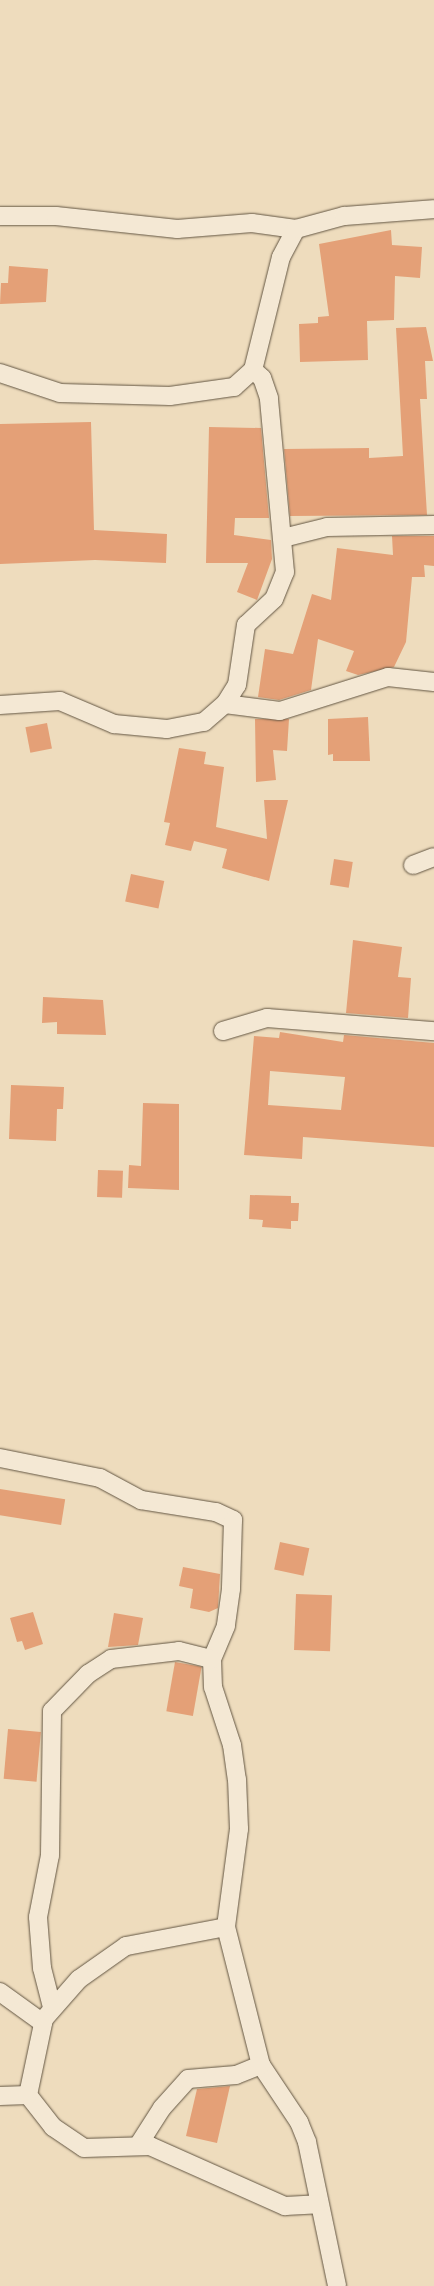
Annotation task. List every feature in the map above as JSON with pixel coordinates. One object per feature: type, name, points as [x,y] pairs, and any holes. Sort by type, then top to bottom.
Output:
[{"type":"street","points":[[0,216],[56,216],[177,229],[252,223],[296,229],[344,216],[434,209]]},
{"type":"street","points":[[0,373],[60,393],[170,396],[234,386],[253,370],[281,257],[296,229]]},
{"type":"street","points":[[0,705],[60,701],[114,724],[167,729],[204,722],[225,704],[237,685],[246,625],[274,599],[283,582],[284,538],[269,398],[262,378],[253,370]]},
{"type":"street","points":[[284,538],[327,528],[434,525]]},
{"type":"street","points":[[225,704],[280,711],[388,677],[434,682]]},
{"type":"street","points":[[412,865],[434,856]]},
{"type":"street","points":[[223,1031],[267,1018],[434,1031]]},
{"type":"street","points":[[0,1458],[100,1478],[152,1504],[230,1517],[235,1542],[231,1589],[226,1626],[212,1659],[213,1687],[232,1745],[236,1779],[238,1829],[226,1927],[261,2065],[304,2132],[337,2286]]},
{"type":"street","points":[[52,2007],[42,1968],[38,1917],[50,1855],[52,1710],[88,1674],[111,1659],[165,1651],[212,1659]]},
{"type":"street","points":[[226,1927],[114,1952],[52,2007],[43,2023],[28,2095],[53,2127],[84,2148],[139,2144],[162,2150],[285,2206],[318,2204]]},
{"type":"street","points":[[0,1992],[43,2023]]},
{"type":"street","points":[[139,2144],[162,2108],[188,2079],[236,2075],[261,2065]]},
{"type":"street","points":[[0,2096],[28,2095]]},
{"type":"building","points":[[391,230],[392,245],[422,247],[420,278],[395,276],[394,320],[367,321],[368,360],[300,362],[299,324],[318,323],[318,317],[329,316],[319,244]]},
{"type":"building","points":[[9,266],[48,269],[46,302],[0,304],[1,283],[8,283]]},
{"type":"building","points":[[426,327],[433,361],[425,361],[427,399],[420,399],[427,515],[290,516],[284,449],[369,448],[369,458],[403,456],[396,328]]},
{"type":"building","points":[[91,422],[94,530],[167,534],[166,563],[95,560],[0,564],[0,424]]},
{"type":"building","points":[[209,427],[261,428],[269,518],[235,518],[234,535],[271,540],[272,559],[257,600],[237,592],[248,563],[206,563]]},
{"type":"building","points":[[392,536],[434,536],[434,566],[424,565],[425,577],[412,577],[406,642],[394,667],[358,675],[346,671],[354,651],[318,639],[311,690],[279,700],[258,697],[265,649],[293,654],[312,594],[331,600],[337,548],[393,555]]},
{"type":"building","points":[[368,717],[370,761],[333,761],[333,754],[328,755],[328,719]]},
{"type":"building","points":[[255,719],[289,719],[287,751],[273,750],[276,780],[256,782]]},
{"type":"building","points":[[47,723],[52,749],[30,753],[25,727]]},
{"type":"building","points":[[179,748],[206,752],[204,764],[224,767],[216,827],[267,839],[264,800],[288,800],[269,881],[222,868],[227,849],[194,841],[191,851],[165,845],[170,823],[164,822]]},
{"type":"building","points":[[334,859],[353,862],[349,888],[330,885]]},
{"type":"building","points":[[131,874],[164,881],[158,908],[125,901]]},
{"type":"building","points":[[353,940],[402,947],[398,977],[411,978],[408,1018],[346,1013]]},
{"type":"building","points":[[43,997],[103,1000],[106,1035],[57,1034],[57,1022],[42,1023]]},
{"type":"building","points":[[280,1032],[343,1042],[344,1035],[434,1043],[434,1147],[303,1137],[302,1159],[244,1155],[254,1036],[279,1038]],"holes":[[[270,1071],[345,1077],[341,1110],[268,1105]]]},
{"type":"building","points":[[11,1085],[64,1087],[63,1109],[57,1109],[56,1141],[9,1139]]},
{"type":"building","points":[[143,1103],[179,1104],[179,1190],[128,1188],[129,1165],[141,1166]]},
{"type":"building","points":[[98,1170],[123,1171],[122,1198],[97,1197]]},
{"type":"building","points":[[250,1195],[291,1196],[291,1203],[299,1203],[298,1221],[291,1221],[291,1229],[262,1227],[263,1220],[249,1219]]},
{"type":"building","points":[[0,1489],[65,1499],[61,1525],[0,1515]]},
{"type":"building","points":[[280,1542],[309,1548],[304,1576],[274,1569]]},
{"type":"building","points":[[183,1567],[220,1574],[218,1608],[209,1612],[190,1608],[193,1589],[179,1586]]},
{"type":"building","points":[[296,1594],[332,1595],[330,1651],[294,1650]]},
{"type":"building","points":[[33,1612],[43,1644],[25,1650],[22,1641],[17,1642],[10,1618]]},
{"type":"building","points":[[114,1613],[143,1618],[138,1645],[108,1647]]},
{"type":"building","points":[[175,1662],[202,1667],[193,1716],[166,1711]]},
{"type":"building","points":[[8,1729],[41,1732],[37,1782],[4,1779]]},
{"type":"building","points":[[230,2086],[217,2143],[186,2136],[197,2089]]}]
